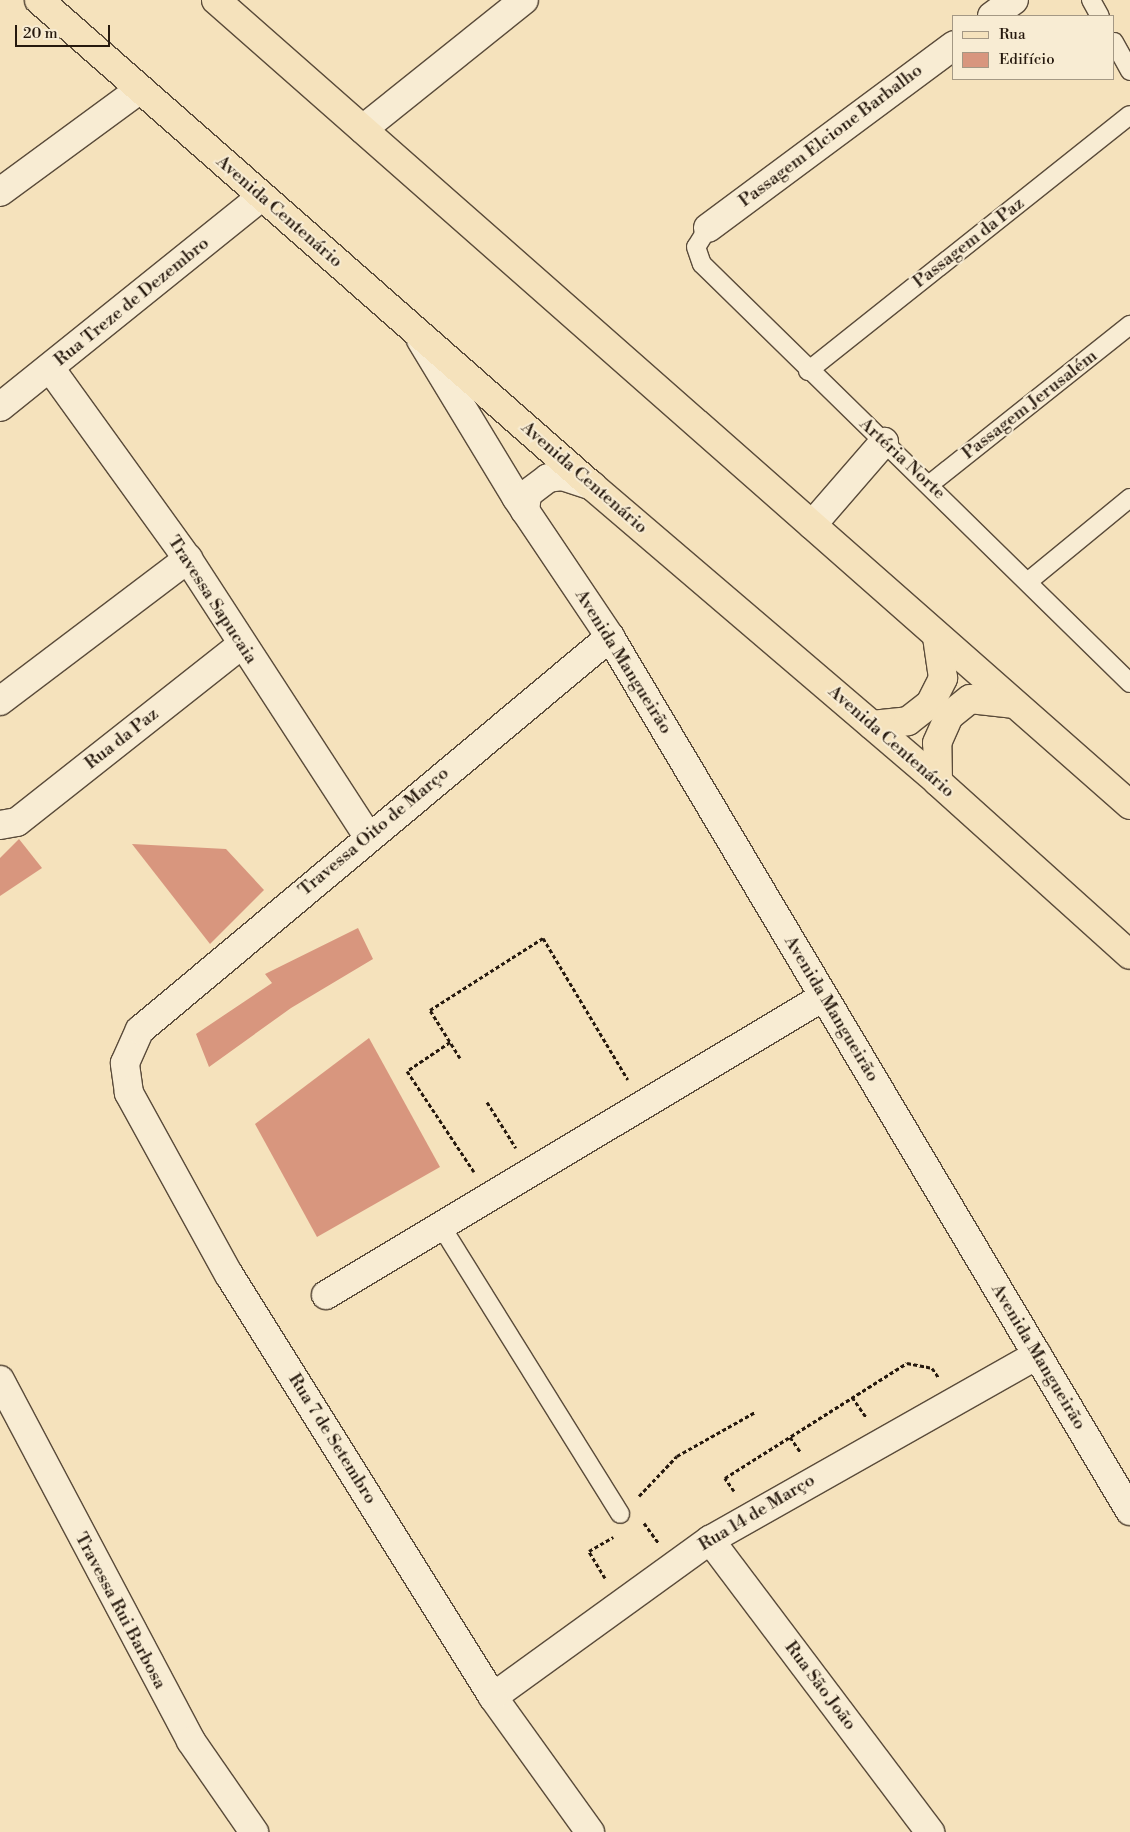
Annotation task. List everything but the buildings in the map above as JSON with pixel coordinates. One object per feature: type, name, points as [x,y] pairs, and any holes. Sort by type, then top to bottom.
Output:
[{"type":"main road","name":"Avenida Centenário","points":[[39,0],[416,333],[938,782],[1130,955]]},
{"type":"main road","points":[[229,4],[363,129],[1013,704],[1130,805]]},
{"type":"main road","points":[[872,725],[908,721],[930,704],[944,678],[937,637]]},
{"type":"main road","points":[[938,782],[937,744],[949,716],[970,699],[1013,704]]},
{"type":"street","points":[[363,129],[524,0]]},
{"type":"street","points":[[993,15],[1014,0]]},
{"type":"street","name":"Passagem Elcione Barbalho","points":[[708,228],[952,46]]},
{"type":"street","points":[[0,192],[139,90]]},
{"type":"street","name":"Rua Treze de Dezembro","points":[[0,407],[262,196]]},
{"type":"street","name":"Avenida Mangueirão","points":[[416,333],[525,511],[610,637],[1130,1511]]},
{"type":"street","name":"Travessa Sapucaia","points":[[50,368],[188,559],[241,645],[368,836]]},
{"type":"street","points":[[812,525],[884,442]]},
{"type":"street","points":[[525,511],[527,494],[548,478],[562,476],[592,486]]},
{"type":"street","points":[[0,701],[188,559]]},
{"type":"street","name":"Travessa Oito de Março","points":[[140,1030],[368,836],[610,637]]},
{"type":"street","name":"Rua da Paz","points":[[0,824],[17,822],[241,645]]},
{"type":"street","points":[[326,1295],[823,997]]},
{"type":"street","name":"Rua 7 de Setembro","points":[[140,1030],[125,1063],[129,1094],[229,1275],[493,1697],[590,1832]]},
{"type":"street","name":"Rua 14 de Março","points":[[493,1697],[710,1540],[1037,1355]]},
{"type":"street","name":"Travessa Rui Barbosa","points":[[0,1380],[191,1741],[254,1832]]},
{"type":"street","name":"Rua São João","points":[[710,1540],[930,1832]]},
{"type":"lane","points":[[1091,0],[1099,15]]},
{"type":"lane","points":[[1115,44],[1130,71]]},
{"type":"lane","name":"Passagem da Paz","points":[[808,371],[1130,115]]},
{"type":"lane","name":"Artéria Norte","points":[[708,228],[696,247],[702,264],[808,371],[1030,580],[1130,682]]},
{"type":"lane","name":"Passagem Jerusalém","points":[[930,484],[1130,326]]},
{"type":"lane","points":[[1030,580],[1130,498]]},
{"type":"lane","points":[[440,1226],[620,1514]]},
{"type":"path","points":[[460,1058],[430,1010],[543,938],[643,1105]]},
{"type":"path","points":[[450,1042],[407,1071],[490,1197]]},
{"type":"path","points":[[487,1102],[532,1172]]},
{"type":"path","points":[[725,1478],[907,1363]]},
{"type":"path","points":[[620,1514],[677,1456],[755,1412]]}]
